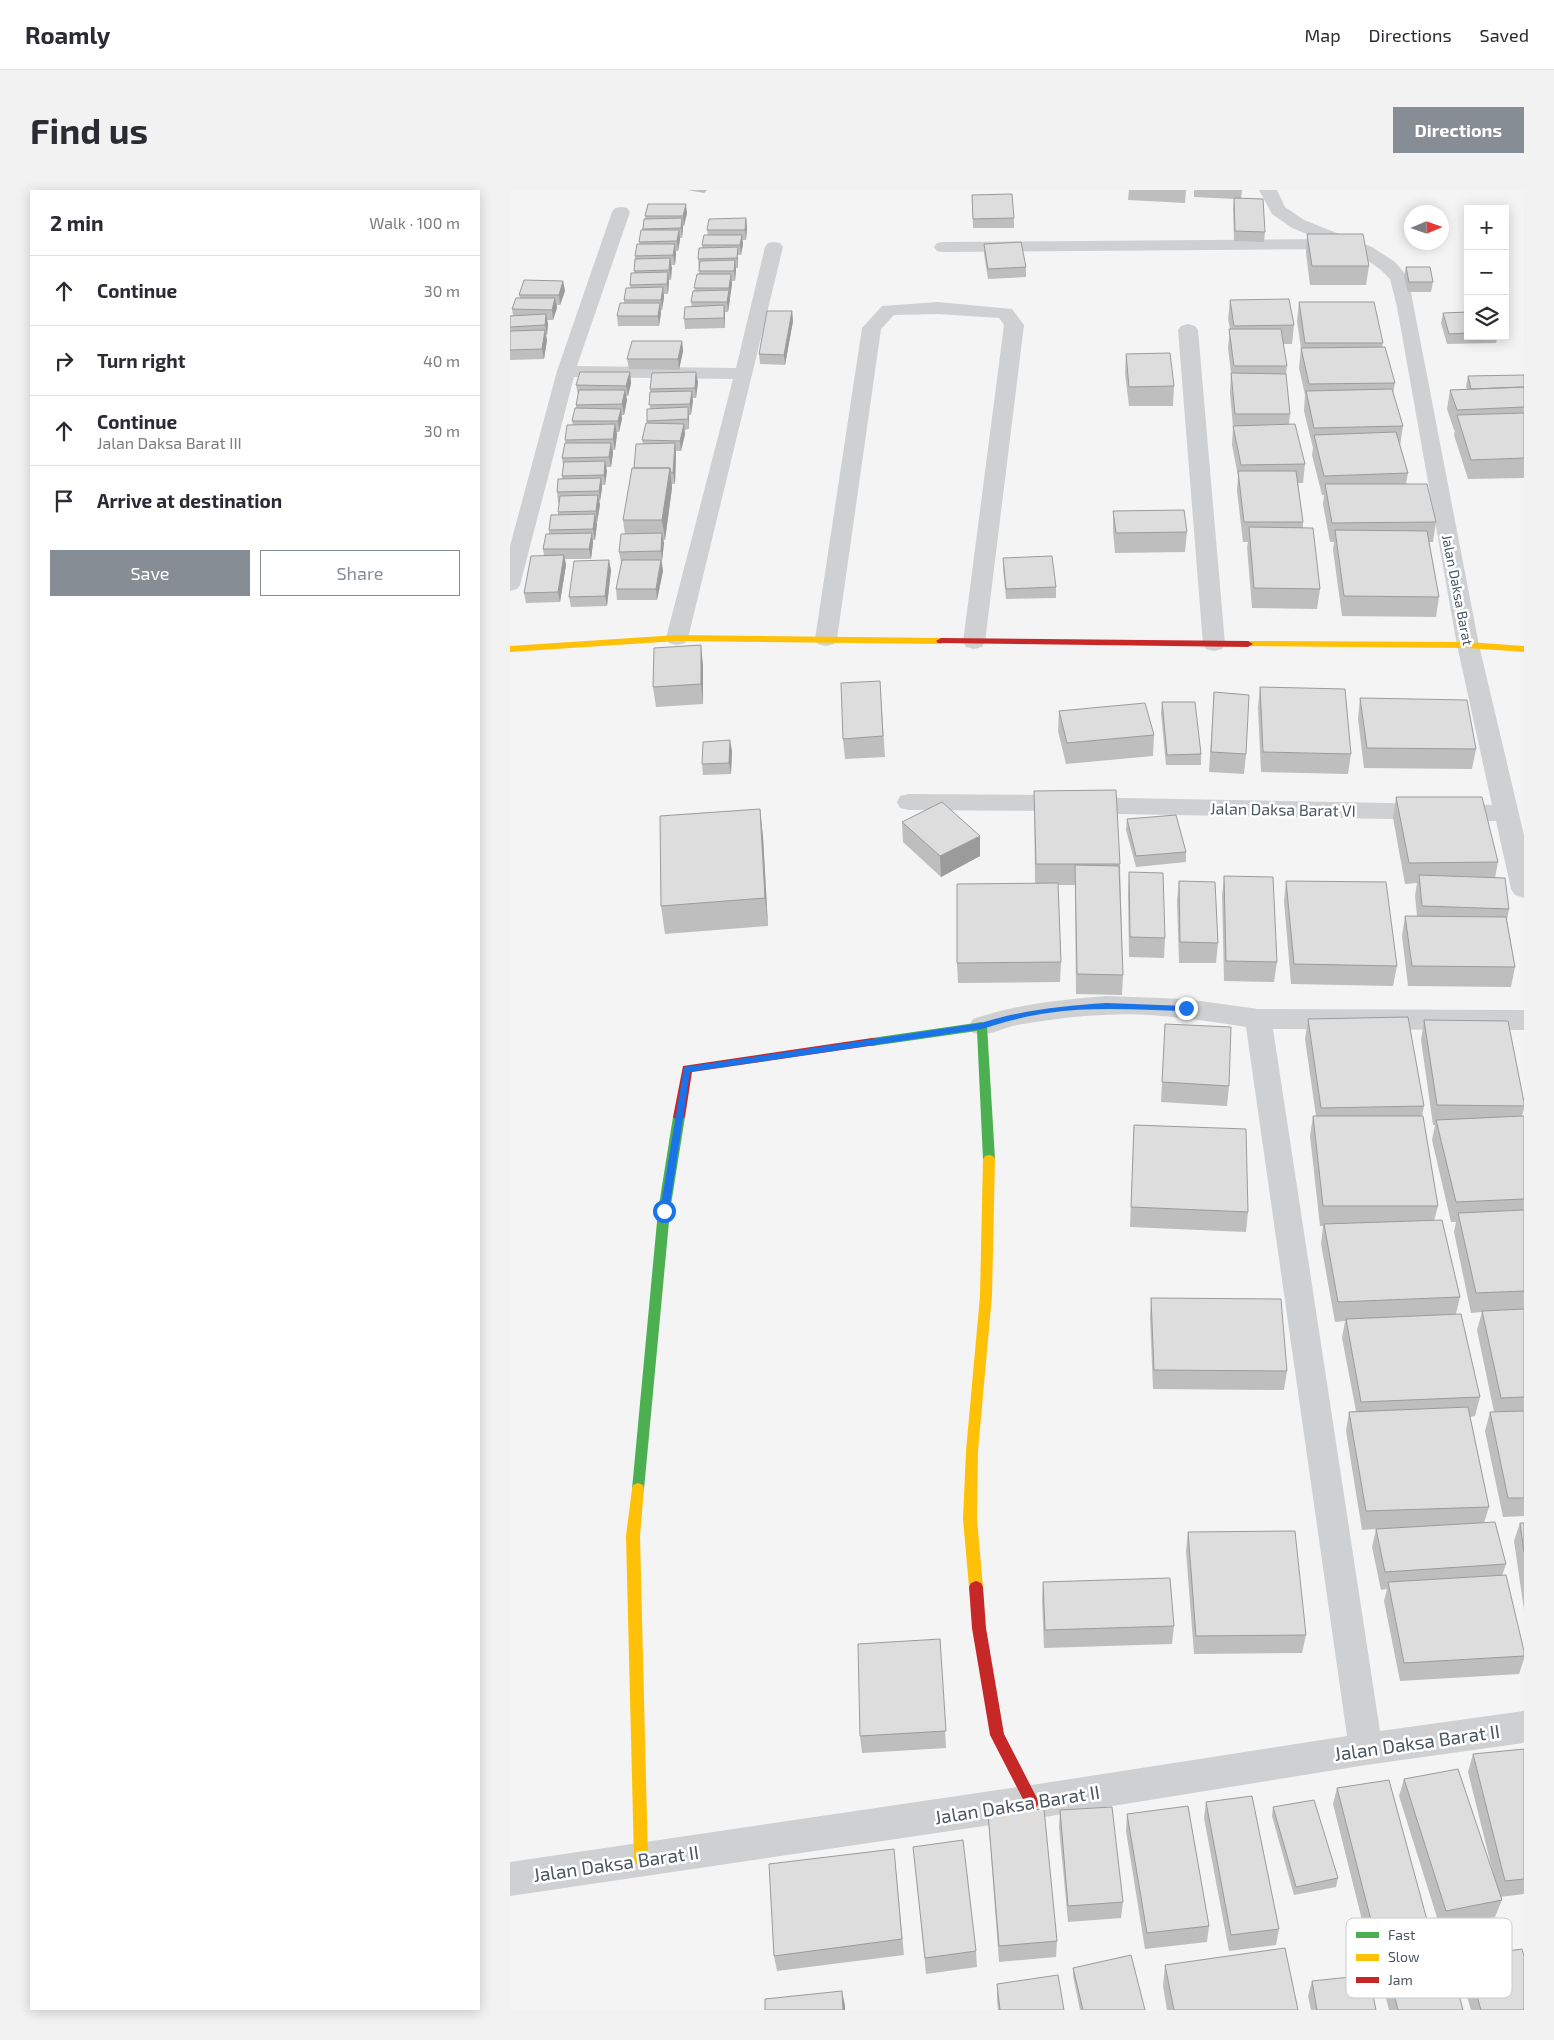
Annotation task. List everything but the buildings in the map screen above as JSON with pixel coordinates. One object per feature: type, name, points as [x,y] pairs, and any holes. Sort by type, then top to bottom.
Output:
[{"type":"street","name":"Jalan Daksa Barat","points":[[1268,190],[1278,210],[1298,224],[1366,251],[1388,266],[1398,277],[1402,289],[1468,645],[1524,889]]},
{"type":"street","points":[[942,247],[1347,244]]},
{"type":"street","points":[[826,639],[872,328],[889,310],[938,308],[1005,313],[1014,325],[974,642]]},
{"type":"street","points":[[1188,330],[1214,644]]},
{"type":"street","points":[[510,649],[677,638],[1468,645],[1524,649]]},
{"type":"street","name":"Jalan Daksa Barat VI","points":[[909,802],[1060,803],[1074,805],[1506,813]]},
{"type":"street","points":[[641,1860],[633,1536],[664,1211],[687,1069],[982,1026],[1008,1017],[1049,1010],[1106,1006],[1186,1008],[1258,1019],[1524,1020]]},
{"type":"street","points":[[1258,1019],[1366,1749]]},
{"type":"street","points":[[982,1026],[989,1135],[986,1296],[972,1451],[970,1519],[980,1628],[997,1735],[1032,1802]]},
{"type":"street","name":"Jalan Daksa Barat II","points":[[510,1879],[1032,1802],[1366,1749],[1524,1727]]},
{"type":"lane","points":[[510,585],[566,371],[620,212]]},
{"type":"lane","points":[[677,638],[774,247]]},
{"type":"lane","points":[[566,371],[744,374]]},
{"type":"traffic: fast","points":[[872,1042],[982,1026],[989,1159]]},
{"type":"traffic: fast","points":[[638,1489],[664,1211],[679,1117]]},
{"type":"traffic: slow","points":[[510,649],[677,638],[941,641]]},
{"type":"traffic: slow","points":[[1248,644],[1468,645],[1524,649]]},
{"type":"traffic: slow","points":[[976,1587],[970,1519],[972,1451],[986,1296],[989,1159]]},
{"type":"traffic: slow","points":[[638,1489],[633,1536],[641,1859]]},
{"type":"traffic: jam","points":[[941,641],[1248,644]]},
{"type":"traffic: jam","points":[[679,1117],[687,1069],[872,1042]]},
{"type":"traffic: jam","points":[[976,1587],[979,1628],[997,1735],[1032,1802]]},
{"type":"route","points":[[664,1211],[687,1069],[982,1026],[1008,1017],[1049,1010],[1106,1006],[1186,1008]]}]
